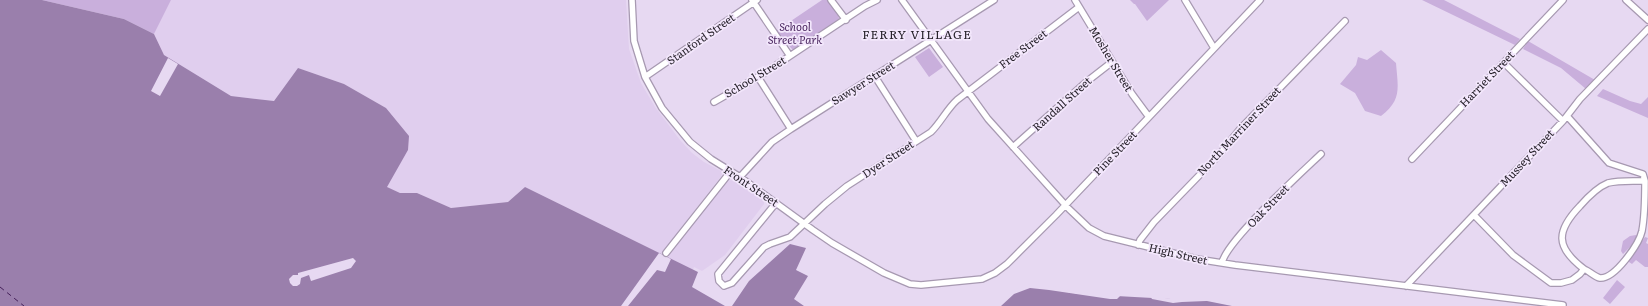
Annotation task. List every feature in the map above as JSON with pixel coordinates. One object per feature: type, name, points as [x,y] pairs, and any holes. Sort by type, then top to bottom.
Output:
[{"type":"street","name":"Front Street","points":[[632,0],[634,41],[645,77],[662,108],[682,134],[699,150],[852,255],[884,273],[910,284],[921,285],[955,281]]},
{"type":"street","points":[[831,0],[846,20]]},
{"type":"street","name":"School Street","points":[[714,102],[758,77],[877,0]]},
{"type":"street","name":"High Street","points":[[902,0],[967,92],[988,119],[1065,205],[1083,223],[1097,234],[1197,259],[1222,263],[1563,305]]},
{"type":"street","name":"Sawyer Street","points":[[740,177],[772,142],[791,128],[994,0]]},
{"type":"street","name":"Mosher Street","points":[[1075,0],[1132,94],[1149,117]]},
{"type":"street","points":[[1185,0],[1214,48]]},
{"type":"street","name":"Pine Street","points":[[955,281],[982,279],[995,273],[1017,254],[1260,0]]},
{"type":"street","name":"Harriet Street","points":[[1412,159],[1563,0]]},
{"type":"street","points":[[1626,0],[1648,20]]},
{"type":"street","name":"Stanford Street","points":[[645,77],[754,1]]},
{"type":"street","points":[[754,1],[790,56]]},
{"type":"street","name":"Free Street","points":[[967,92],[1079,7]]},
{"type":"street","name":"North Marriner Street","points":[[1138,245],[1140,240],[1154,222],[1218,156],[1240,129],[1345,21]]},
{"type":"street","name":"Mussey Street","points":[[1406,286],[1565,118],[1580,99],[1648,29]]},
{"type":"street","name":"Randall Street","points":[[1013,147],[1090,78],[1112,62]]},
{"type":"street","points":[[1504,63],[1565,118],[1609,163],[1643,174],[1645,181],[1642,227],[1638,242],[1611,275],[1599,278],[1584,269],[1568,254],[1562,238],[1563,228],[1570,217],[1586,199],[1608,183],[1645,181]]},
{"type":"street","points":[[874,75],[916,141]]},
{"type":"street","points":[[758,77],[791,128]]},
{"type":"street","name":"Dyer Street","points":[[776,203],[718,274],[720,282],[724,286],[732,283],[764,248],[770,244],[790,237],[847,186],[936,127],[946,110],[967,92]]},
{"type":"street","name":"Oak Street","points":[[1222,263],[1223,257],[1240,236],[1272,201],[1320,154]]},
{"type":"street","points":[[666,253],[731,171]]},
{"type":"street","points":[[1474,215],[1513,255],[1551,282],[1561,283],[1572,280],[1584,269]]},
{"type":"shaded area","points":[[0,0],[42,0],[124,19],[154,34],[164,55],[231,96],[274,101],[298,68],[344,84],[386,108],[409,136],[408,150],[387,187],[400,193],[417,193],[451,208],[508,202],[525,187],[698,272],[692,287],[725,306],[0,306]]},
{"type":"shaded area","points":[[171,0],[626,0],[629,49],[641,83],[655,107],[680,140],[692,153],[704,162],[721,171],[722,175],[661,254],[525,187],[508,202],[451,208],[417,193],[400,193],[386,187],[408,150],[386,108],[344,84],[298,68],[274,101],[231,96],[164,55],[154,34]]},
{"type":"shaded area","points":[[731,180],[738,182],[764,199],[764,204],[725,255],[702,271],[694,267],[693,270],[671,259],[662,265],[725,182]]},
{"type":"shaded area","points":[[790,244],[806,248],[796,270],[808,276],[794,299],[804,306],[732,306],[749,281]]},
{"type":"shaded area","points":[[1029,286],[1080,294],[1207,301],[1232,306],[999,306],[1009,295]]},
{"type":"green space","points":[[42,0],[171,0],[154,34],[124,19]]},
{"type":"green space","name":"School Street Park","points":[[822,0],[828,0],[838,12],[839,19],[793,50],[776,31]]},
{"type":"green space","points":[[1130,0],[1169,0],[1147,21],[1135,4]]},
{"type":"green space","points":[[1422,0],[1444,0],[1520,39],[1515,45]]},
{"type":"green space","points":[[1528,41],[1595,80],[1586,89],[1561,68],[1523,49]]},
{"type":"green space","points":[[929,48],[943,67],[929,77],[915,57]]},
{"type":"green space","points":[[1381,50],[1396,63],[1398,87],[1396,99],[1388,110],[1381,116],[1365,111],[1355,93],[1340,84],[1356,65],[1358,57],[1367,60]]},
{"type":"green space","points":[[1603,89],[1630,101],[1641,104],[1648,97],[1648,118],[1597,96]]},
{"type":"green space","points":[[1636,235],[1637,237],[1632,245],[1623,254],[1621,251],[1623,241],[1630,236]]},
{"type":"green space","points":[[1645,237],[1648,238],[1646,243],[1648,244],[1648,267],[1645,267],[1636,260],[1632,264],[1629,262],[1629,259]]},
{"type":"green space","points":[[1617,280],[1625,287],[1610,304],[1603,298]]},
{"type":"pier","points":[[168,58],[178,64],[160,96],[151,91]]},
{"type":"pier","points":[[659,253],[671,259],[665,272],[657,270],[628,306],[621,306]]},
{"type":"pier","points":[[353,258],[356,261],[351,268],[311,281],[309,275],[301,278],[300,284],[297,286],[293,286],[290,283],[289,279],[293,275],[298,275],[298,273]]},
{"type":"pier","points":[[1028,284],[1057,287],[1080,292],[1122,294],[1117,299],[1110,299],[1030,288],[1014,294],[1001,306],[997,306],[1013,290]]},
{"type":"pier","points":[[1150,296],[1172,299],[1207,299],[1206,301],[1173,303],[1152,299]]},
{"type":"ferry route","points":[[0,287],[24,306]]},
{"type":"district","name":"FERRY VILLAGE","points":[[917,35]]}]
